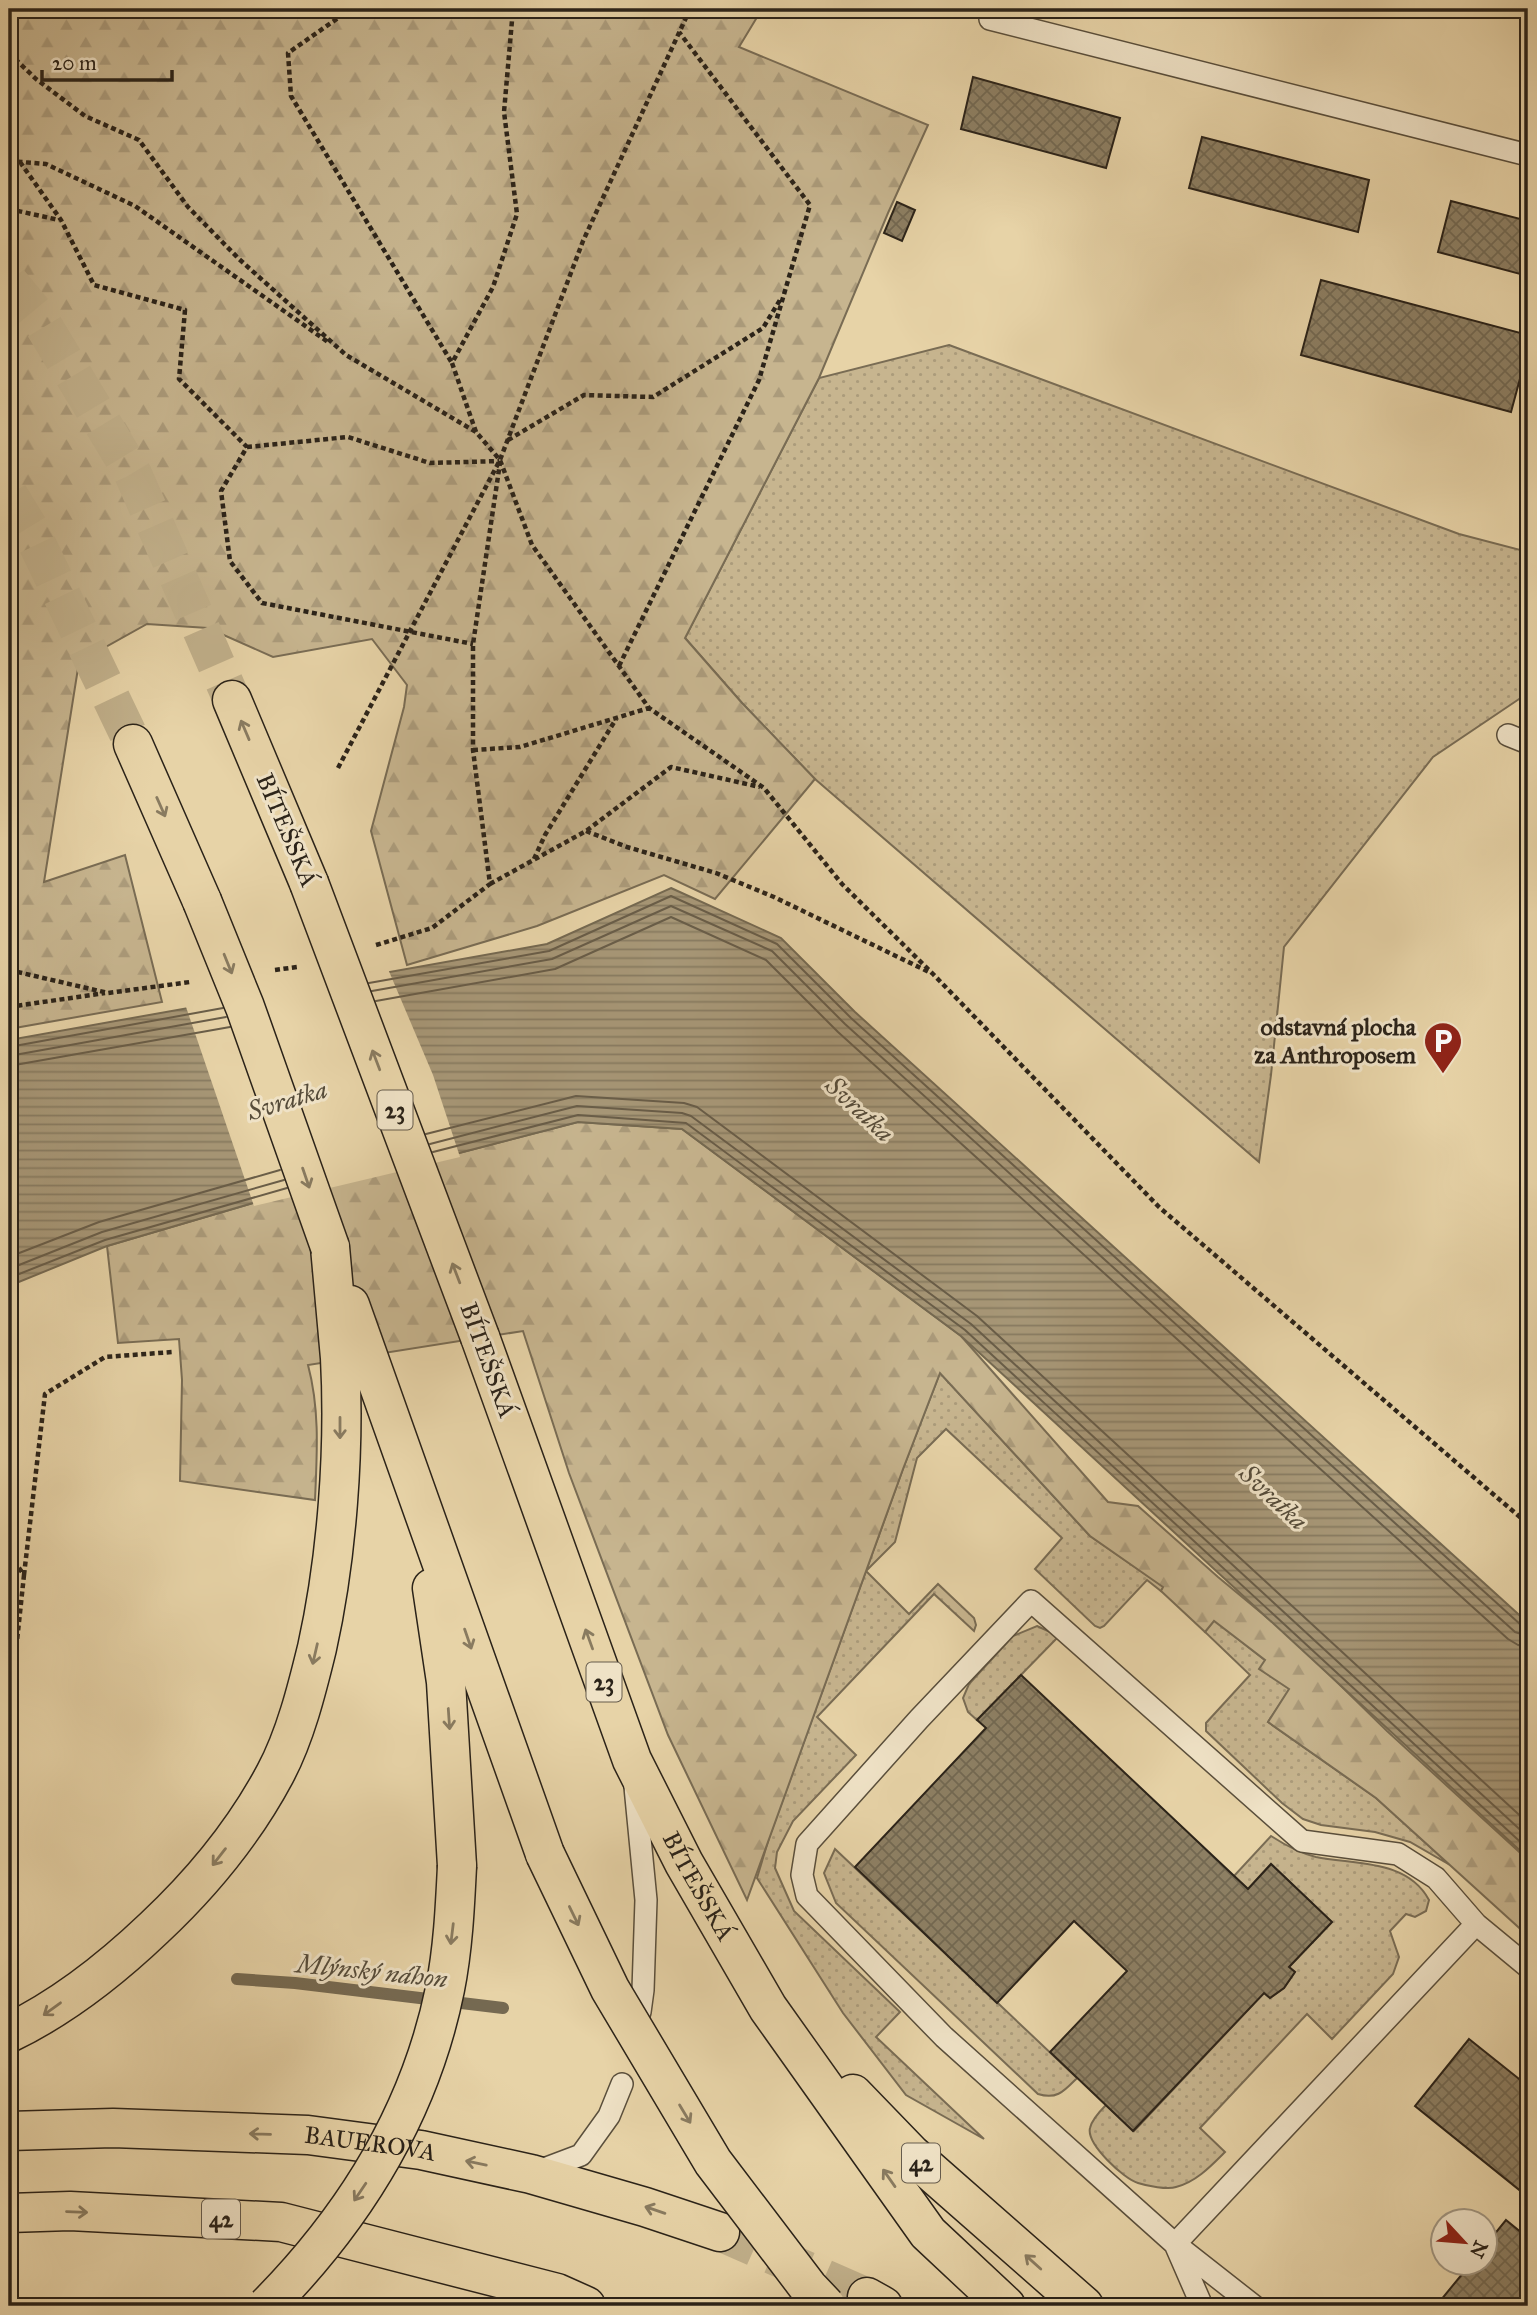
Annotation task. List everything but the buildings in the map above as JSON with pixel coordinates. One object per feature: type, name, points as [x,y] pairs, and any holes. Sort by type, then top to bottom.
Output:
[{"type":"highway","name":"BÍTEŠSKÁ","points":[[232,700],[309,883],[480,1337],[632,1760],[684,1863],[768,2008]]},
{"type":"highway","points":[[133,744],[245,1007],[330,1247],[354,1358],[413,1482],[545,1854],[610,1989],[713,2162],[808,2287],[826,2306]]},
{"type":"highway","points":[[9,2033],[38,2019],[120,1960],[189,1896],[237,1835],[275,1772],[306,1695],[324,1615],[335,1531],[340,1459],[354,1358]]},
{"type":"highway","points":[[267,2306],[310,2261],[383,2156],[412,2098],[430,2050],[446,1985],[454,1925],[457,1866],[446,1682],[413,1482]]},
{"type":"highway","name":"23","points":[[768,2008],[928,2233],[1006,2306]]},
{"type":"highway","name":"42","points":[[768,2008],[911,2154],[1084,2306]]},
{"type":"highway","name":"BAUEROVA","points":[[9,2131],[113,2128],[308,2136],[421,2150],[531,2174],[720,2232]]},
{"type":"highway","name":"42","points":[[9,2213],[70,2211],[281,2222],[557,2293],[586,2306]]},
{"type":"highway","name":"42","points":[[429,2260],[517,2306]]},
{"type":"lane","points":[[990,19],[1528,155]]},
{"type":"lane","points":[[1508,735],[1528,743]]},
{"type":"lane","points":[[1254,2306],[1175,2244],[944,2037],[807,1896],[802,1875],[807,1844],[919,1719],[1031,1601],[1301,1841],[1398,1854],[1436,1878],[1476,1924],[1528,1967]]},
{"type":"lane","points":[[632,1760],[646,1900],[640,2012]]},
{"type":"lane","points":[[1175,2244],[1476,1924]]},
{"type":"lane","points":[[531,2174],[581,2155],[609,2116],[622,2084]]},
{"type":"lane","points":[[1175,2244],[1202,2306]]},
{"type":"path","points":[[351,9],[288,53],[291,96],[452,363],[476,432]]},
{"type":"path","points":[[452,363],[493,287],[517,214],[504,112],[513,9]]},
{"type":"path","points":[[338,768],[500,460],[583,241],[690,10]]},
{"type":"path","points":[[619,666],[759,380],[810,205],[679,32]]},
{"type":"path","points":[[9,53],[36,79],[85,116],[139,140],[188,207],[239,260],[346,355]]},
{"type":"path","points":[[9,161],[46,164],[135,206],[346,355],[476,432],[500,460],[532,545],[649,708],[764,788],[842,884],[933,974],[1159,1208],[1528,1524]]},
{"type":"path","points":[[20,162],[61,220],[94,285],[185,310],[179,379],[247,447]]},
{"type":"path","points":[[9,209],[61,220]]},
{"type":"path","points":[[507,440],[584,395],[653,397],[763,328],[785,293]]},
{"type":"path","points":[[247,447],[348,437],[430,463],[500,460]]},
{"type":"path","points":[[247,447],[221,491],[230,561],[262,603],[473,644]]},
{"type":"path","points":[[500,460],[473,644],[473,750],[520,747],[649,708]]},
{"type":"path","points":[[534,860],[545,835],[617,717]]},
{"type":"path","points":[[490,884],[586,831],[671,767],[764,788]]},
{"type":"path","points":[[586,831],[627,847],[716,873],[774,897],[933,974]]},
{"type":"path","points":[[9,1007],[108,993]]},
{"type":"path","points":[[9,1691],[12,1688],[45,1394],[106,1357],[172,1352]]},
{"type":"path","points":[[9,1554],[24,1575]]},
{"type":"green space","points":[[9,9],[762,9],[739,47],[928,125],[819,378],[685,638],[742,703],[815,779],[715,899],[664,875],[537,926],[407,965],[371,831],[404,707],[407,685],[372,639],[273,657],[208,628],[147,624],[79,662],[44,882],[125,855],[162,1002],[9,1029]]},
{"type":"green space","points":[[949,345],[1459,534],[1528,552],[1528,693],[1433,757],[1284,947],[1259,1162],[815,779],[742,703],[685,638],[819,378]]},
{"type":"green space","points":[[578,1122],[682,1129],[961,1336],[1108,1502],[1138,1506],[1293,1639],[1387,1731],[1528,1860],[1528,1936],[1376,1798],[1268,1722],[1289,1689],[1259,1669],[1265,1660],[1214,1621],[1205,1632],[1161,1591],[1163,1587],[1090,1536],[940,1373],[747,1900],[668,1735],[569,1473],[523,1331],[308,1365],[316,1415],[315,1500],[180,1481],[182,1380],[179,1339],[118,1343],[107,1246],[253,1203]]},
{"type":"green space","points":[[940,1373],[1090,1536],[1164,1587],[1161,1591],[1147,1580],[1104,1626],[1095,1626],[1035,1569],[1062,1538],[946,1429],[917,1458],[895,1542],[866,1571],[909,1614],[938,1584],[974,1618],[974,1631],[934,1594],[817,1717],[856,1755],[793,1821],[777,1852],[775,1868],[794,1911],[900,2012],[876,2037],[984,2139],[906,2095],[843,2013],[757,1878],[769,1838],[903,1469]]},
{"type":"green space","points":[[1214,1620],[1266,1661],[1260,1669],[1290,1689],[1268,1722],[1376,1798],[1450,1865],[1410,1842],[1375,1832],[1321,1825],[1303,1819],[1282,1803],[1206,1731],[1206,1723],[1250,1675],[1205,1632]]},
{"type":"green space","points":[[1037,1626],[1059,1636],[977,1720],[968,1712],[963,1698],[969,1684],[1013,1636]]},
{"type":"green space","points":[[1271,1836],[1310,1855],[1394,1870],[1419,1887],[1429,1900],[1426,1911],[1415,1917],[1406,1914],[1390,1931],[1399,1957],[1393,1974],[1332,2039],[1307,2014],[1200,2128],[1225,2152],[1214,2163],[1197,2177],[1176,2187],[1163,2188],[1138,2183],[1116,2168],[1094,2143],[1090,2135],[1092,2121],[1106,2105],[1134,2131],[1264,1993],[1270,1998],[1284,1988],[1295,1972],[1289,1967],[1332,1922],[1271,1864],[1248,1889],[1234,1876]]},
{"type":"green space","points":[[835,1849],[1077,2078],[1055,2095],[1038,2094],[836,1903],[824,1873]]},
{"type":"water","name":"Svratka","points":[[671,888],[781,938],[855,1012],[1528,1623],[1528,1858],[961,1336],[682,1129],[578,1122],[253,1203],[107,1246],[9,1286],[9,1040],[547,944]]},
{"type":"pier","points":[[388,969],[433,1075],[460,1157],[254,1206],[185,1004]]},
{"type":"waterway","name":"Mlýnský náhon","points":[[237,1979],[295,1983],[503,2008]]},
{"type":"tunnel","points":[[9,282],[39,318],[133,474],[232,700]]},
{"type":"tunnel","points":[[9,495],[31,531],[133,744]]},
{"type":"tunnel","points":[[720,2232],[867,2297]]},
{"type":"place","name":"odstavná plocha za Anthroposem","points":[[1443,1075]]}]
